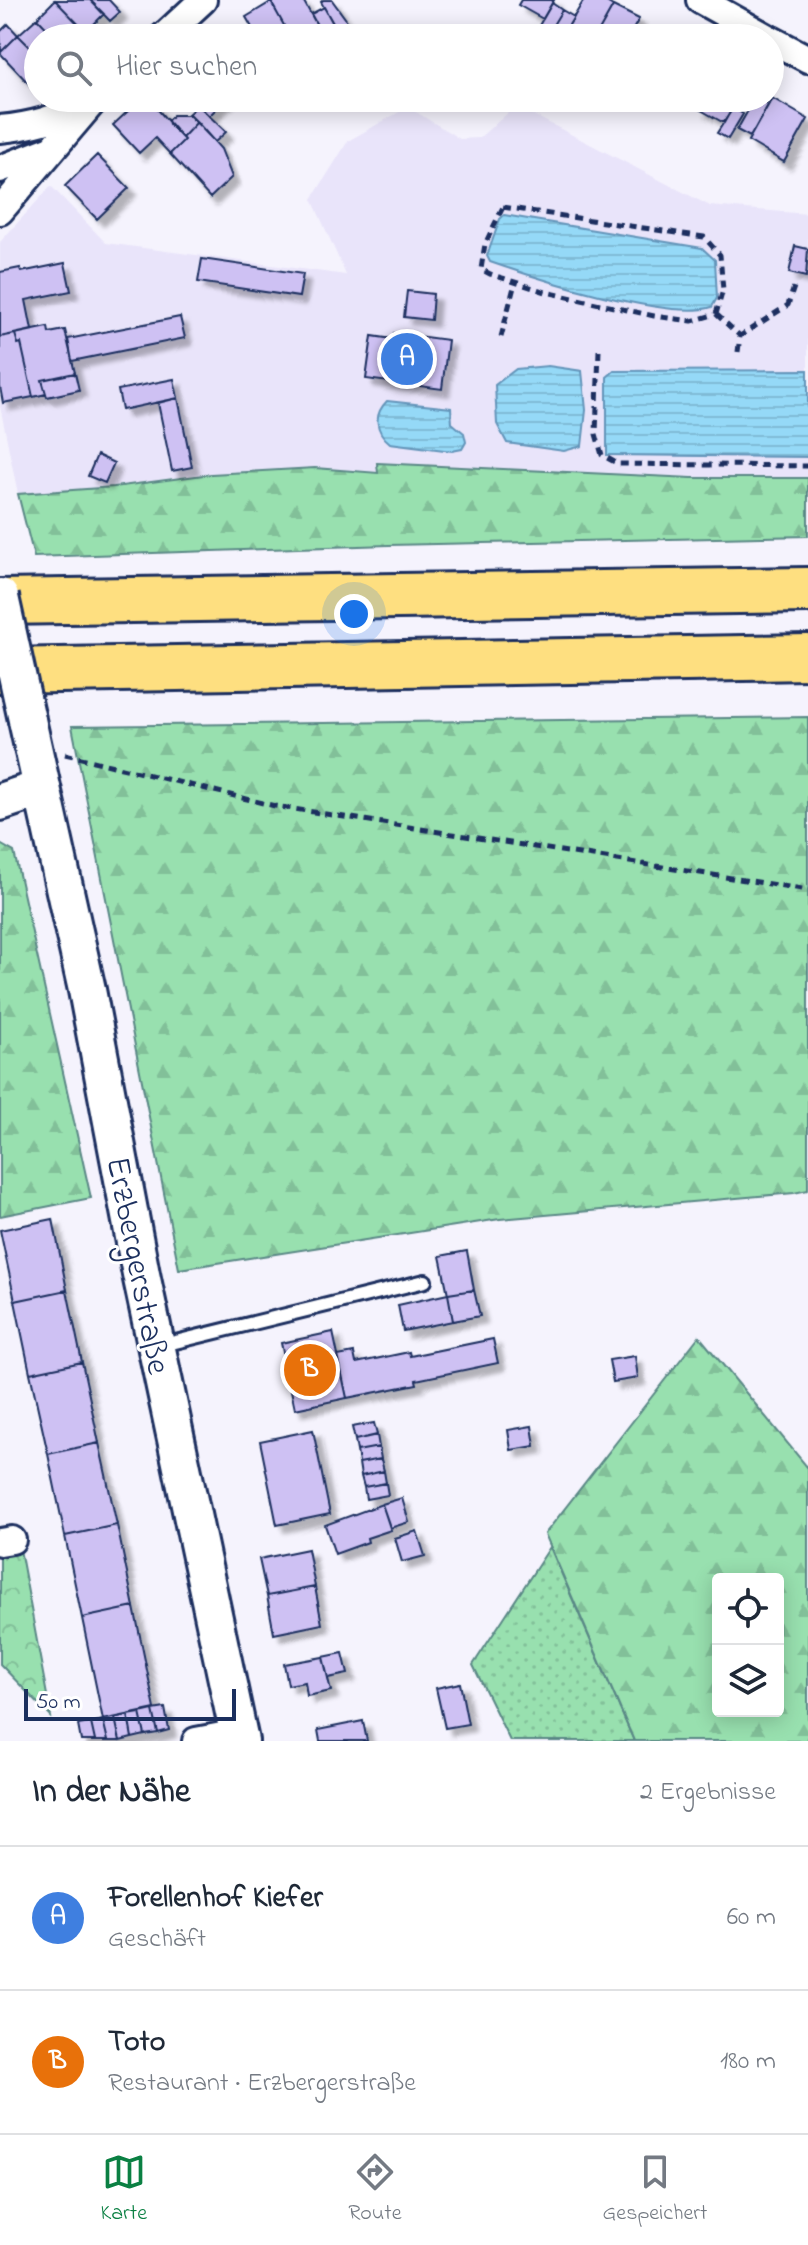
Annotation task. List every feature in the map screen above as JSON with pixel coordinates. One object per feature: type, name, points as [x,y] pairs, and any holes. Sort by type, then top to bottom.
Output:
[{"type":"highway","points":[[0,600],[808,590]]},
{"type":"highway","points":[[0,671],[808,657]]},
{"type":"street","points":[[177,24],[203,0]]},
{"type":"street","points":[[700,0],[744,24]]},
{"type":"street","points":[[784,46],[808,59]]},
{"type":"street","points":[[0,129],[35,125],[70,112]]},
{"type":"street","points":[[0,211],[85,112]]},
{"type":"street","points":[[0,169],[55,148]]},
{"type":"street","name":"Erzbergerstraße","points":[[0,600],[87,990],[156,1346],[239,1737]]},
{"type":"street","points":[[0,802],[42,788]]},
{"type":"street","points":[[196,1741],[239,1737]]},
{"type":"lane","points":[[156,1346],[425,1281]]},
{"type":"path","points":[[503,207],[704,237],[720,255],[723,290],[716,314],[692,321],[654,316],[515,283],[481,269],[485,244],[503,207]]},
{"type":"path","points":[[501,337],[515,283]]},
{"type":"path","points":[[740,336],[788,305],[794,287]]},
{"type":"path","points":[[716,314],[740,336]]},
{"type":"path","points":[[738,352],[740,336]]},
{"type":"path","points":[[599,350],[596,434],[602,455],[618,464],[808,466]]},
{"type":"path","points":[[30,733],[275,806],[808,890]]},
{"type":"shaded area","points":[[399,112],[416,112],[460,139],[479,138],[509,112],[528,112],[710,206],[808,214],[808,478],[692,478],[378,463],[379,473],[315,468],[211,474],[114,487],[18,494],[0,406],[0,242],[51,186],[106,243],[346,275],[312,199],[348,141]]},
{"type":"green space","points":[[377,463],[692,478],[808,478],[808,536],[34,557],[18,494],[114,487],[211,474],[315,468],[378,473]]},
{"type":"green space","points":[[808,717],[808,1190],[500,1219],[179,1269],[72,726]]},
{"type":"green space","points":[[0,844],[14,852],[91,1198],[0,1216]]},
{"type":"green space","points":[[699,1336],[808,1468],[808,1741],[634,1741],[545,1534]]},
{"type":"green space","points":[[19,1544],[51,1717],[0,1664],[0,1549]]},
{"type":"green space","points":[[550,1547],[634,1741],[510,1741],[473,1665]]},
{"type":"water","points":[[504,215],[702,248],[715,260],[717,298],[712,307],[692,310],[666,308],[602,296],[490,262],[487,256]]},
{"type":"water","points":[[548,366],[582,371],[586,410],[582,446],[564,451],[507,443],[497,424],[495,385],[516,369]]},
{"type":"water","points":[[808,370],[808,457],[607,455],[607,377],[614,371]]},
{"type":"water","points":[[387,401],[451,408],[452,423],[464,433],[466,442],[462,449],[452,451],[390,443],[381,433],[378,423],[379,412]]},
{"type":"building","points":[[55,0],[90,0],[104,14],[94,24],[78,24]]},
{"type":"building","points":[[55,0],[78,24],[43,24],[37,18]]},
{"type":"building","points":[[90,0],[109,0],[120,12],[110,21]]},
{"type":"building","points":[[303,0],[316,24],[283,24],[271,2]]},
{"type":"building","points":[[332,0],[349,24],[333,24],[321,2]]},
{"type":"building","points":[[521,0],[554,0],[543,19],[518,5]]},
{"type":"building","points":[[584,0],[603,0],[613,6],[603,24],[570,24]]},
{"type":"building","points":[[271,2],[283,24],[250,24],[246,17]]},
{"type":"building","points":[[552,3],[562,10],[554,24],[540,24]]},
{"type":"building","points":[[613,6],[639,19],[636,24],[603,24]]},
{"type":"building","points":[[324,7],[333,24],[316,24],[311,14]]},
{"type":"building","points":[[562,10],[574,17],[570,24],[554,24]]},
{"type":"building","points":[[8,24],[18,35],[1,52],[0,32]]},
{"type":"building","points":[[18,35],[24,41],[24,79],[0,53]]},
{"type":"building","points":[[784,105],[808,119],[784,162],[748,141],[764,112],[784,112]]},
{"type":"building","points":[[127,112],[160,112],[184,140],[170,154],[155,138],[139,153],[113,125]]},
{"type":"building","points":[[205,112],[226,132],[215,142],[188,114]]},
{"type":"building","points":[[704,112],[730,112],[724,123]]},
{"type":"building","points":[[730,112],[743,114],[728,139],[717,133]]},
{"type":"building","points":[[747,112],[764,112],[750,137],[737,130]]},
{"type":"building","points":[[173,115],[190,115],[197,122],[182,138],[169,124],[168,120]]},
{"type":"building","points":[[197,122],[221,149],[232,177],[210,198],[170,154]]},
{"type":"building","points":[[97,155],[129,188],[97,219],[65,186]]},
{"type":"building","points":[[795,246],[808,249],[806,277],[789,273]]},
{"type":"building","points":[[202,259],[303,274],[299,297],[198,282]]},
{"type":"building","points":[[65,263],[71,291],[26,300],[32,330],[0,337],[0,272],[20,268],[21,272]]},
{"type":"building","points":[[407,291],[433,294],[431,320],[404,317]]},
{"type":"building","points":[[180,317],[185,338],[72,361],[68,339]]},
{"type":"building","points":[[48,327],[49,333],[65,330],[75,373],[42,380],[46,394],[33,397],[21,343],[18,344],[15,334]]},
{"type":"building","points":[[394,333],[448,340],[442,389],[366,379],[372,336],[393,339]]},
{"type":"building","points":[[15,334],[18,344],[21,343],[33,397],[3,403],[0,337]]},
{"type":"building","points":[[75,373],[79,390],[47,397],[42,380]]},
{"type":"building","points":[[174,379],[178,398],[122,410],[118,390]]},
{"type":"building","points":[[178,398],[192,467],[172,471],[158,403]]},
{"type":"building","points":[[97,455],[114,463],[105,483],[88,476]]},
{"type":"building","points":[[53,1219],[67,1290],[15,1301],[0,1230]]},
{"type":"building","points":[[467,1251],[474,1290],[448,1294],[440,1256]]},
{"type":"building","points":[[67,1290],[82,1362],[30,1373],[15,1301]]},
{"type":"building","points":[[474,1290],[480,1316],[453,1321],[448,1294]]},
{"type":"building","points":[[448,1294],[453,1321],[403,1331],[398,1305]]},
{"type":"building","points":[[333,1332],[347,1398],[295,1409],[281,1343]]},
{"type":"building","points":[[493,1339],[498,1363],[347,1398],[338,1356],[354,1353],[356,1363],[409,1352],[410,1356]]},
{"type":"building","points":[[635,1356],[638,1378],[613,1382],[609,1360]]},
{"type":"building","points":[[82,1362],[99,1443],[48,1454],[30,1373]]},
{"type":"building","points":[[374,1423],[377,1435],[355,1440],[352,1427]]},
{"type":"building","points":[[532,1426],[535,1446],[511,1450],[508,1430]]},
{"type":"building","points":[[313,1430],[330,1514],[277,1525],[260,1441]]},
{"type":"building","points":[[377,1435],[379,1447],[357,1451],[355,1440]]},
{"type":"building","points":[[99,1443],[117,1525],[65,1536],[48,1454]]},
{"type":"building","points":[[379,1447],[381,1459],[359,1463],[357,1451]]},
{"type":"building","points":[[381,1459],[384,1471],[361,1476],[359,1463]]},
{"type":"building","points":[[384,1471],[386,1483],[364,1487],[361,1476]]},
{"type":"building","points":[[386,1483],[388,1495],[366,1499],[364,1487]]},
{"type":"building","points":[[402,1498],[409,1522],[390,1528],[382,1504]]},
{"type":"building","points":[[382,1504],[391,1530],[335,1554],[325,1525]]},
{"type":"building","points":[[117,1525],[134,1607],[82,1618],[65,1536]]},
{"type":"building","points":[[417,1531],[425,1556],[402,1562],[395,1538]]},
{"type":"building","points":[[308,1549],[315,1587],[267,1596],[259,1559]]},
{"type":"building","points":[[315,1587],[322,1624],[274,1634],[267,1596]]},
{"type":"building","points":[[134,1607],[155,1709],[103,1720],[82,1618]]},
{"type":"building","points":[[343,1653],[348,1674],[328,1678],[323,1657]]},
{"type":"building","points":[[323,1657],[331,1691],[307,1696],[305,1682],[288,1685],[284,1664]]},
{"type":"building","points":[[460,1683],[468,1724],[445,1728],[436,1688]]},
{"type":"building","points":[[165,1708],[169,1730],[158,1733],[153,1710]]},
{"type":"building","points":[[153,1710],[158,1733],[145,1735],[140,1713]]},
{"type":"building","points":[[140,1713],[145,1735],[132,1738],[128,1715]]},
{"type":"building","points":[[128,1715],[132,1738],[120,1741],[115,1718]]},
{"type":"building","points":[[115,1718],[120,1741],[108,1741],[103,1720]]},
{"type":"building","points":[[103,1720],[108,1741],[95,1741],[91,1723]]},
{"type":"building","points":[[363,1721],[367,1741],[320,1741],[318,1730]]},
{"type":"building","points":[[91,1723],[95,1741],[81,1741],[78,1725]]},
{"type":"place","name":"Forellenhof Kiefer","points":[[407,359]]},
{"type":"place","name":"Toto","points":[[310,1370]]}]
